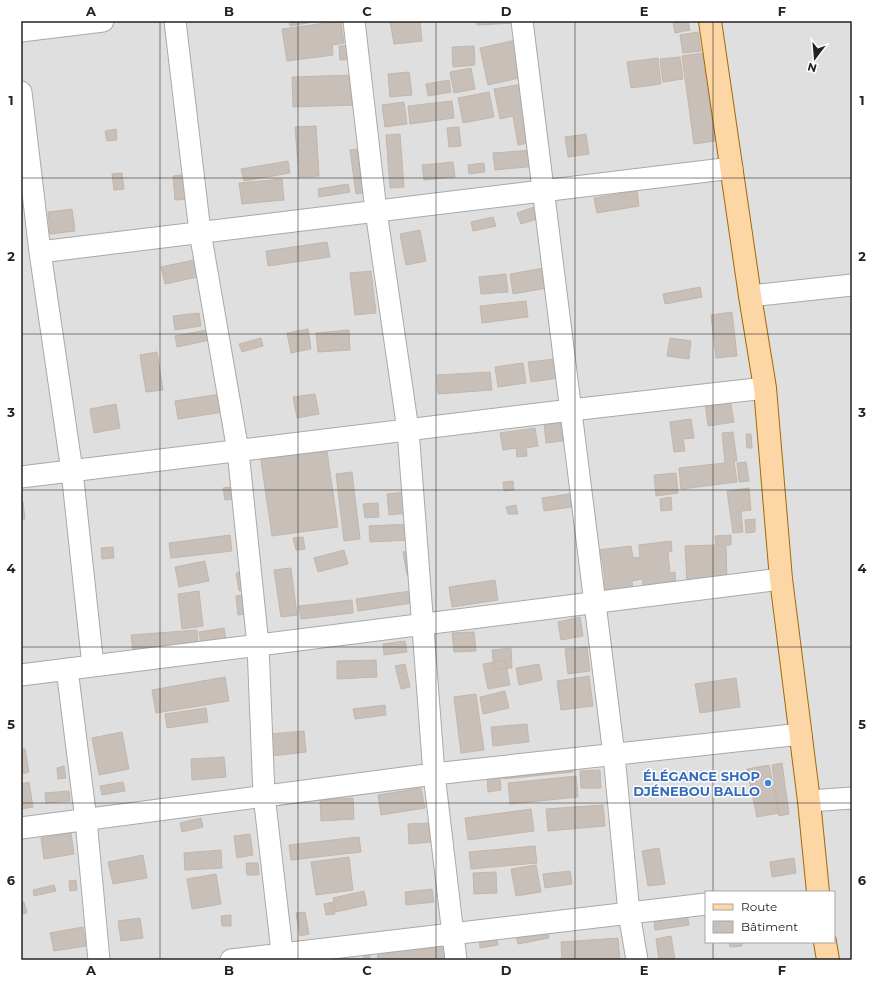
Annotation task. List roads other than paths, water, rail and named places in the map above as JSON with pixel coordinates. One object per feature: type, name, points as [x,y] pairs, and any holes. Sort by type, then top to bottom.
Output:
[{"type":"main road","points":[[710,21],[765,388],[781,579],[809,800],[814,891]]},
{"type":"main road","points":[[826,943],[828,960]]},
{"type":"street","points":[[21,31],[103,21]]},
{"type":"street","points":[[175,21],[200,232],[238,451],[258,645],[264,795],[283,957]]},
{"type":"street","points":[[354,21],[376,211],[408,430],[434,774],[456,960]]},
{"type":"street","points":[[522,21],[542,191],[614,755],[629,913],[637,960]]},
{"type":"street","points":[[21,92],[40,252],[72,471],[93,666]]},
{"type":"street","points":[[40,252],[732,168]]},
{"type":"street","points":[[750,296],[852,285]]},
{"type":"street","points":[[21,477],[765,388]]},
{"type":"street","points":[[21,675],[781,579]]},
{"type":"street","points":[[67,669],[86,820],[99,960]]},
{"type":"street","points":[[21,828],[264,795],[434,774],[801,734]]},
{"type":"street","points":[[809,800],[852,798]]},
{"type":"street","points":[[232,960],[283,957],[705,904]]},
{"type":"place","name":"ÉLÉGANCE SHOP DJÉNEBOU BALLO","points":[[768,783]]}]
